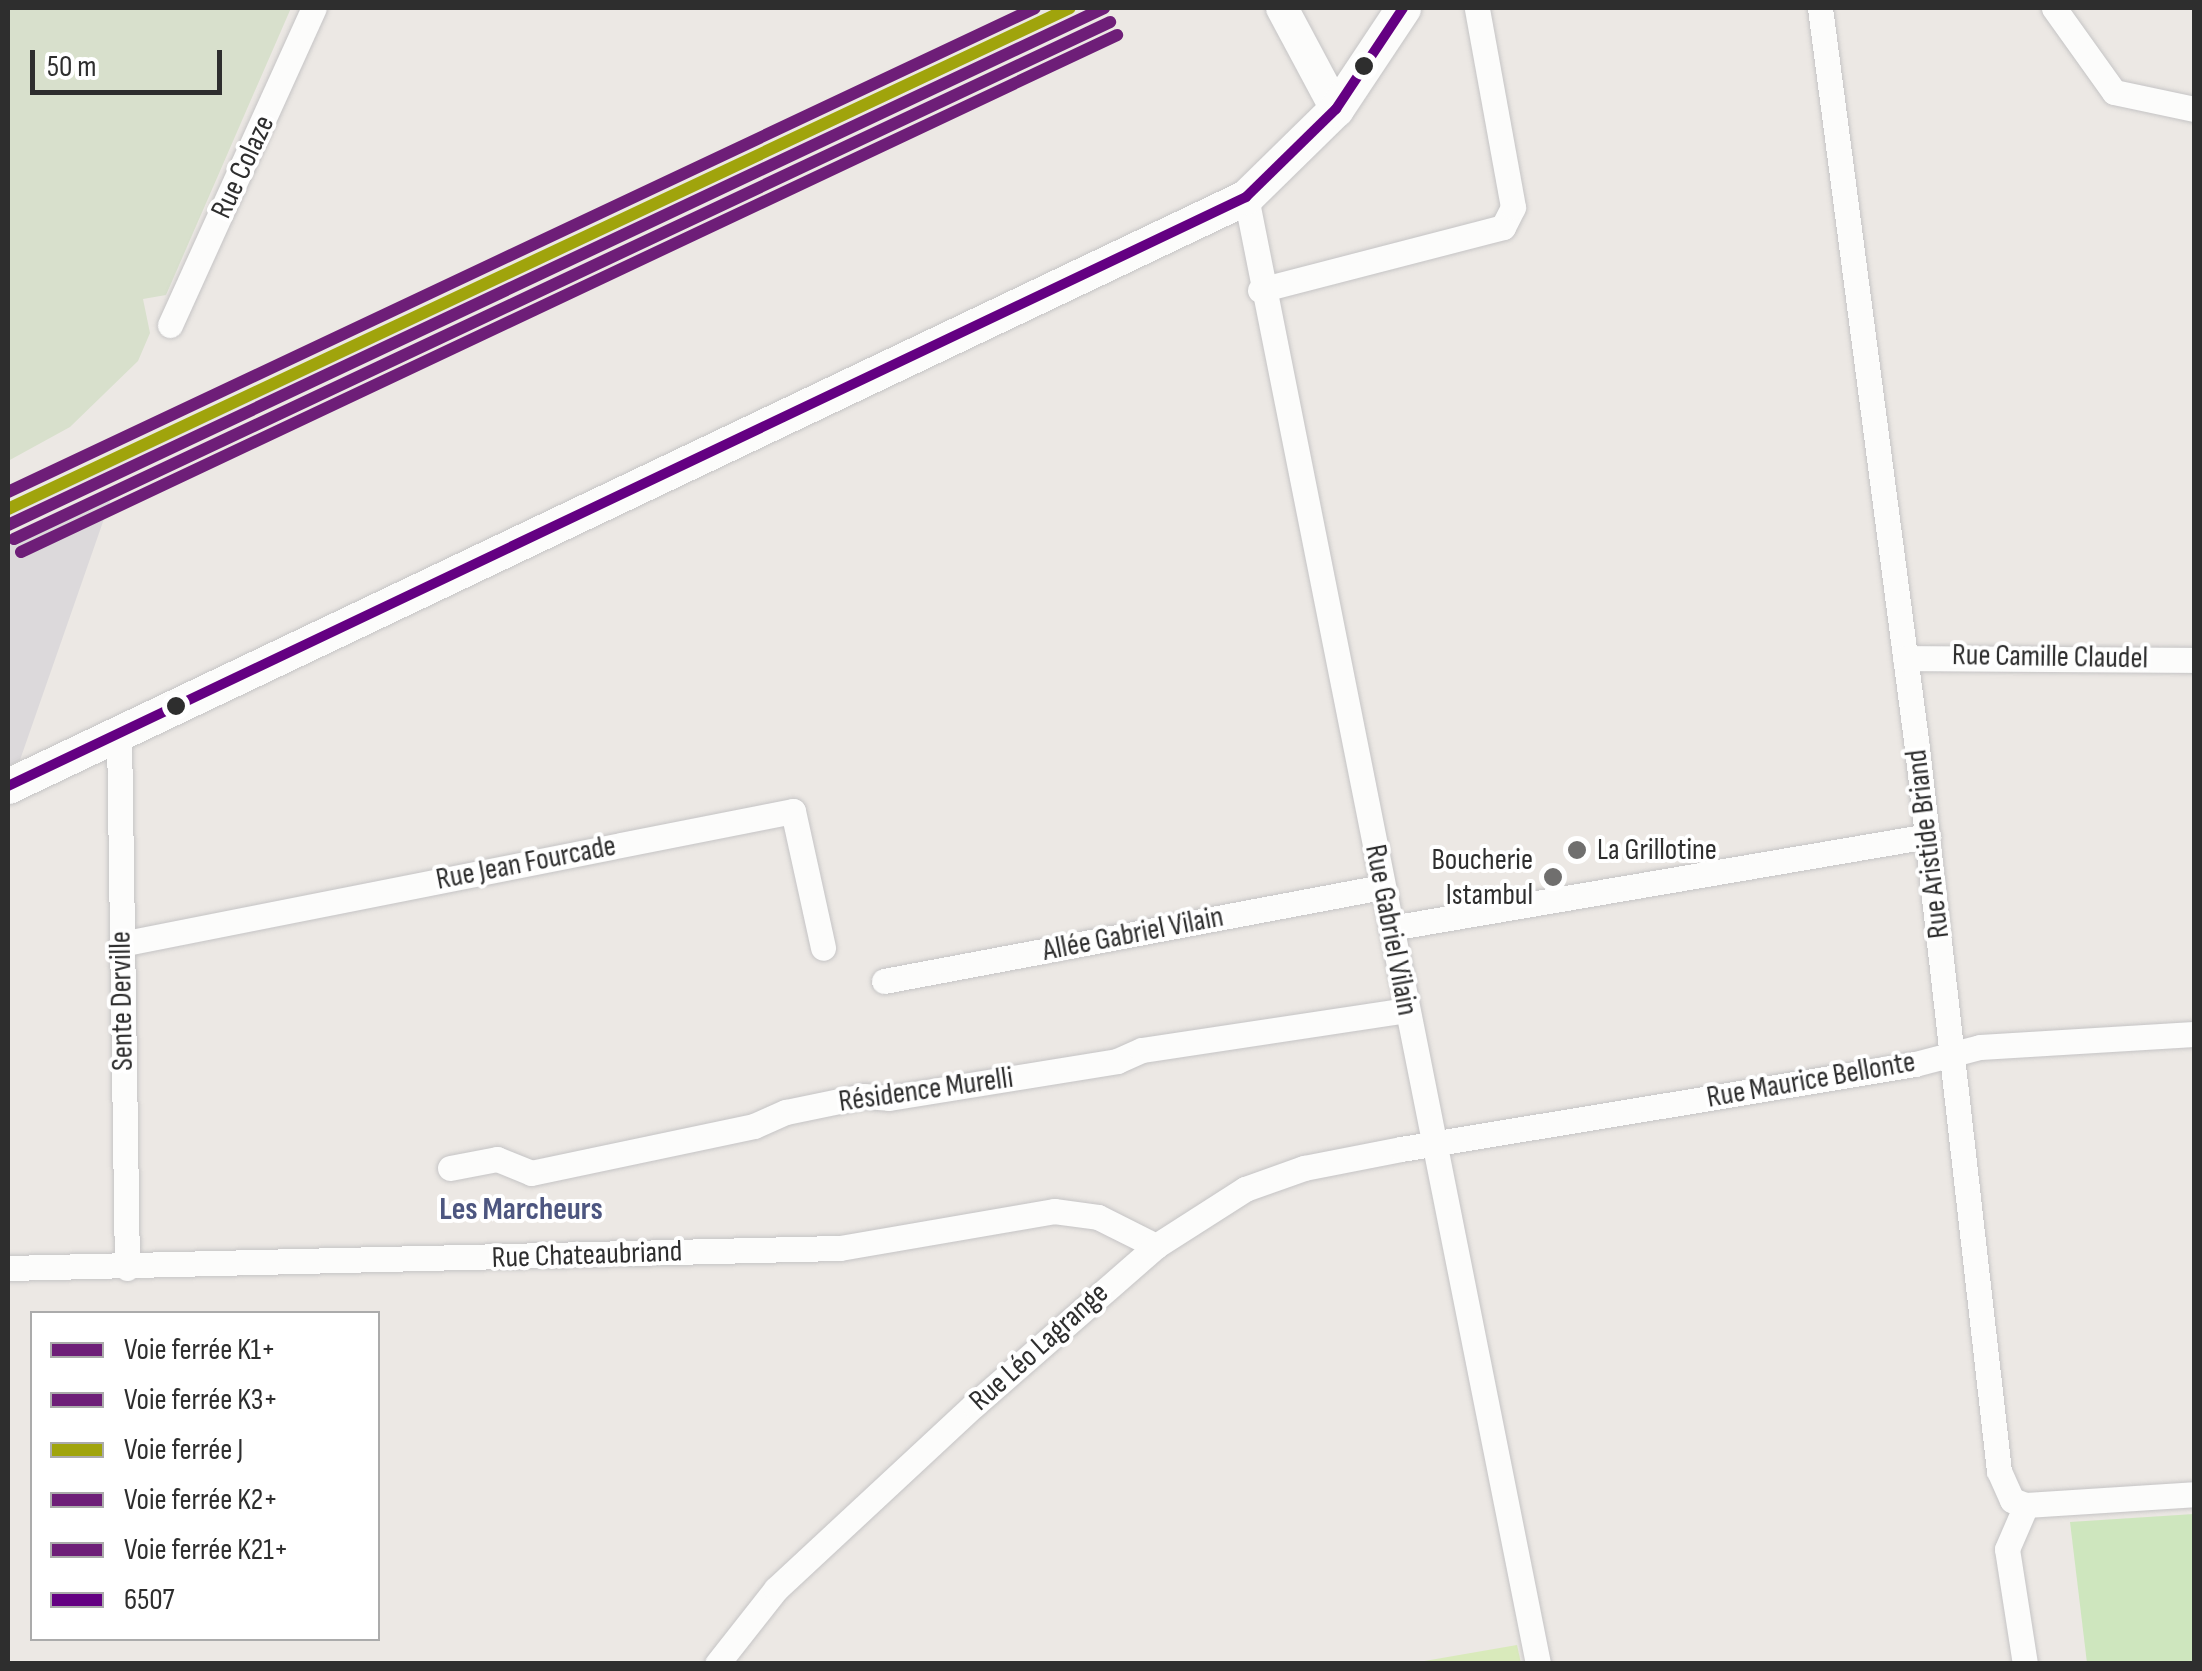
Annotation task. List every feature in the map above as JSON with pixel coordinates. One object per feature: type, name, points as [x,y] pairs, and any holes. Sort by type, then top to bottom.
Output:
[{"type":"main road","points":[[8,786],[1246,197],[1336,109],[1403,8]]},
{"type":"street","name":"Rue Colaze","points":[[170,325],[314,8]]},
{"type":"street","points":[[1282,8],[1336,109]]},
{"type":"street","points":[[1260,290],[1359,269],[1503,226],[1512,207],[1477,8]]},
{"type":"street","name":"Rue Aristide Briand","points":[[1820,8],[1928,836],[1998,1471],[2012,1500],[2026,1505]]},
{"type":"street","points":[[2054,8],[2114,92],[2194,109]]},
{"type":"street","name":"Rue Gabriel Vilain","points":[[1246,197],[1260,290],[1538,1664]]},
{"type":"street","name":"Rue Camille Claudel","points":[[1906,658],[2194,660]]},
{"type":"street","name":"Sente Derville","points":[[119,734],[126,1268]]},
{"type":"street","name":"Rue Jean Fourcade","points":[[122,944],[794,811],[824,948]]},
{"type":"street","points":[[1391,928],[1928,836]]},
{"type":"street","name":"Allée Gabriel Vilain","points":[[884,980],[1382,887]]},
{"type":"street","name":"Résidence Murelli","points":[[450,1168],[497,1159],[531,1173],[754,1126],[786,1112],[863,1096],[927,1092],[1118,1061],[1142,1050],[1407,1010]]},
{"type":"street","name":"Rue Maurice Bellonte","points":[[1430,1143],[1952,1053],[2194,1034]]},
{"type":"street","name":"Rue Léo Lagrange","points":[[717,1664],[776,1589],[1156,1246],[1245,1189],[1304,1168],[1430,1143]]},
{"type":"street","name":"Rue Chateaubriand","points":[[8,1268],[840,1248],[1054,1212],[1120,1226],[1156,1246]]},
{"type":"street","points":[[2025,1664],[2006,1549],[2026,1505],[2194,1494]]},
{"type":"shaded area","points":[[113,493],[20,760],[8,767],[8,543]]},
{"type":"green space","points":[[8,8],[291,8],[166,295],[143,299],[150,333],[138,361],[70,427],[8,461]]},
{"type":"green space","points":[[2194,1514],[2194,1663],[2087,1663],[2070,1522]]},
{"type":"green space","points":[[1517,1645],[1521,1663],[1413,1663]]},
{"type":"railway","points":[[8,510],[1069,8]]},
{"type":"rail line","name":"K21+","points":[[8,492],[1035,8]]},
{"type":"rail line","name":"J","points":[[8,509],[1070,8]]},
{"type":"rail line","name":"K1+","points":[[8,525],[1104,8]]},
{"type":"rail line","name":"K3+","points":[[14,539],[1110,22]]},
{"type":"rail line","name":"K2+","points":[[21,552],[1117,35]]},
{"type":"transit line","name":"6507","points":[[8,786],[1246,197],[1336,109],[1403,8]]},
{"type":"place","name":"La Grillotine","points":[[1577,850]]},
{"type":"place","name":"Boucherie Istambul","points":[[1553,877]]},
{"type":"district","name":"Les Marcheurs","points":[[521,1210]]}]
